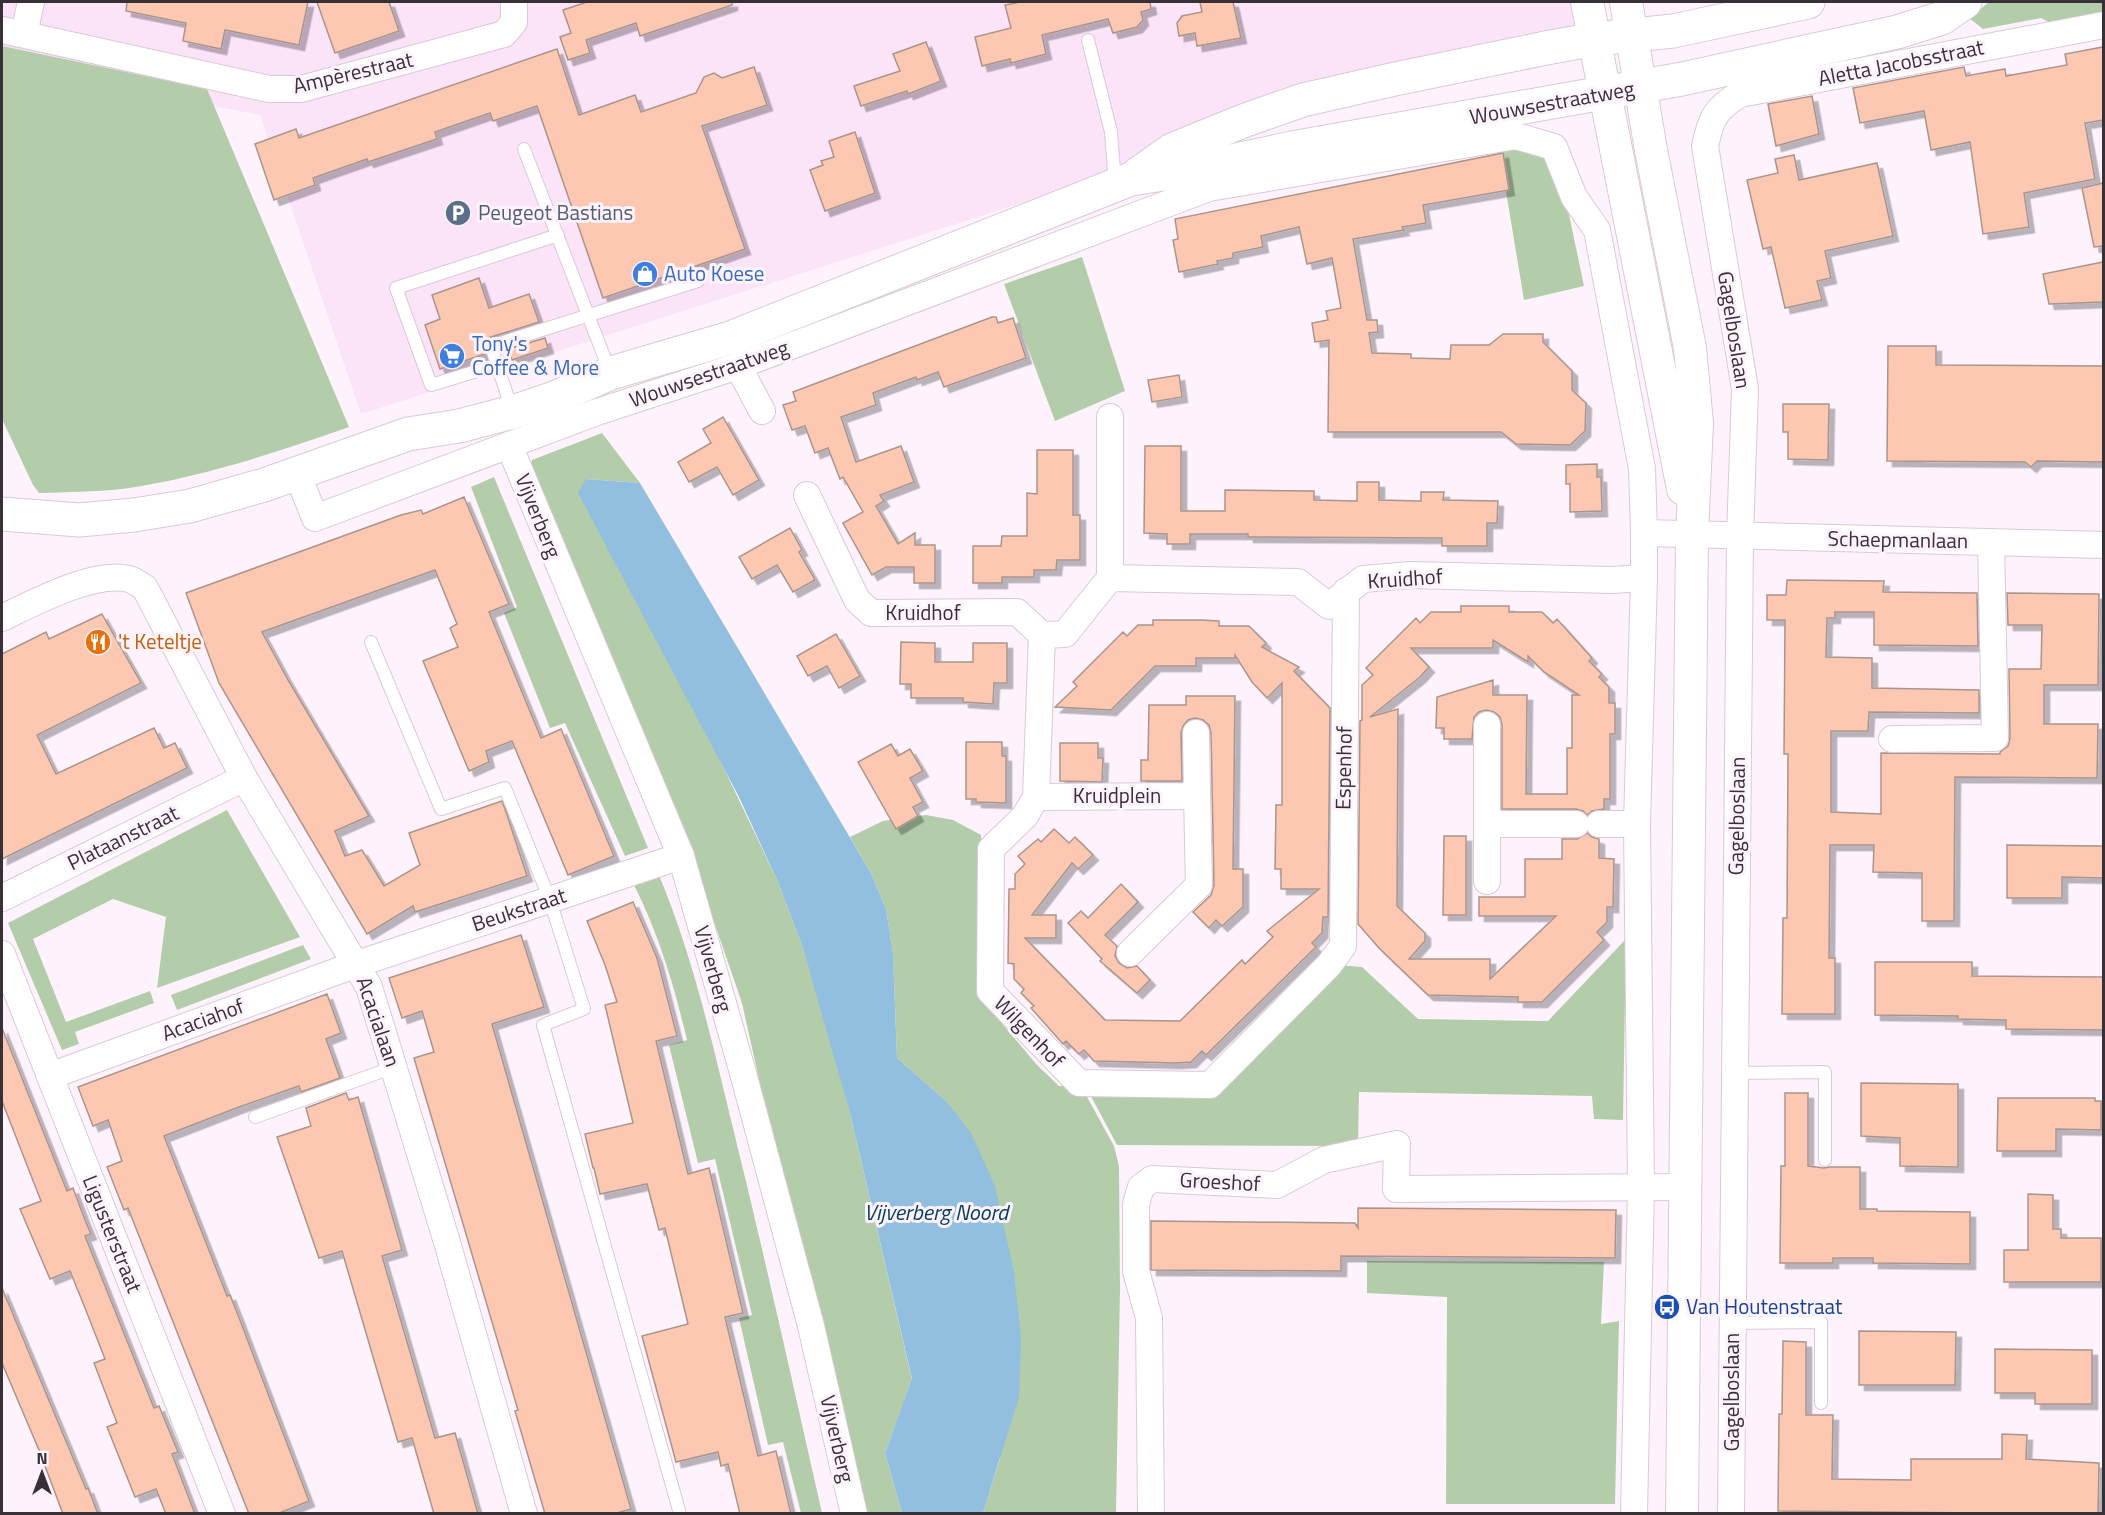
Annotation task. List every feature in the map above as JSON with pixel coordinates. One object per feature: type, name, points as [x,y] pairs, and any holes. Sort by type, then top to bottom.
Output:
[{"type":"main road","name":"Wouwsestraatweg","points":[[1123,182],[1172,150],[1303,100],[1595,39],[1673,32],[1808,2]]},
{"type":"main road","name":"Wouwsestraatweg","points":[[2,516],[93,538],[167,531],[211,521],[300,482],[420,447],[459,426],[513,412],[554,398],[610,373],[730,338],[1123,182],[1292,148],[1641,87],[1897,32],[1942,18],[1965,2]]},
{"type":"street","points":[[13,32],[31,2]]},
{"type":"street","name":"Ampèrestraat","points":[[13,32],[269,89],[301,89],[504,34],[514,22],[514,2]]},
{"type":"street","points":[[1587,2],[1692,534]]},
{"type":"street","points":[[1626,2],[1690,348],[1697,423],[1692,534],[1682,1514]]},
{"type":"street","name":"Aletta Jacobsstraat","points":[[1710,121],[1726,102],[1740,94],[2103,25]]},
{"type":"street","name":"Gagelboslaan","points":[[1710,121],[1705,146],[1745,389],[1740,537],[1731,1514]]},
{"type":"street","name":"Wouwsestraatweg","points":[[300,482],[315,518],[597,412],[738,366],[1209,188],[1516,136],[1554,147],[1574,196],[1597,230],[1641,469],[1644,534]]},
{"type":"street","points":[[1123,182],[1130,218]]},
{"type":"street","points":[[738,366],[762,411]]},
{"type":"street","points":[[1036,796],[1042,635],[1065,634],[1110,578],[1110,417]]},
{"type":"street","name":"Vijverberg","points":[[509,445],[681,856],[743,1073],[811,1326],[854,1514]]},
{"type":"street","name":"Kruidhof","points":[[807,495],[857,600],[872,613],[1017,612],[1042,635]]},
{"type":"street","points":[[1634,1514],[1641,1187],[1637,824],[1644,534],[1692,534]]},
{"type":"street","name":"Schaepmanlaan","points":[[1692,534],[2103,545]]},
{"type":"street","points":[[1892,739],[1995,738],[1992,542]]},
{"type":"street","name":"Kruidhof","points":[[1110,578],[1298,582],[1329,606],[1364,579],[1410,575],[1612,580],[1644,578]]},
{"type":"street","name":"Acacialaan","points":[[2,618],[40,599],[92,579],[128,579],[146,588],[244,778],[369,987],[447,1242],[524,1514]]},
{"type":"street","name":"Espenhof","points":[[1343,946],[1346,591]]},
{"type":"street","points":[[1487,725],[1487,880]]},
{"type":"street","points":[[1130,953],[1199,885],[1196,733]]},
{"type":"street","name":"Plataanstraat","points":[[2,898],[244,778]]},
{"type":"street","name":"Wilgenhof","points":[[1036,796],[1025,816],[991,849],[990,991],[1079,1083],[1210,1085],[1329,964],[1343,946]]},
{"type":"street","name":"Kruidplein","points":[[1036,796],[1197,796]]},
{"type":"street","points":[[1487,824],[1637,824]]},
{"type":"street","name":"Beukstraat","points":[[357,964],[681,856]]},
{"type":"street","name":"Ligusterstraat","points":[[2,954],[222,1514]]},
{"type":"street","name":"Acaciahof","points":[[50,1076],[357,964]]},
{"type":"street","name":"Groeshof","points":[[1151,1514],[1149,1318],[1136,1272],[1136,1204],[1141,1187],[1152,1179],[1277,1185],[1324,1160],[1397,1144],[1396,1189],[1686,1187]]},
{"type":"lane","points":[[1088,40],[1123,182]]},
{"type":"lane","points":[[524,149],[610,373]]},
{"type":"lane","points":[[497,365],[431,385],[396,288],[558,235]]},
{"type":"lane","points":[[513,412],[491,346],[698,281]]},
{"type":"lane","points":[[371,642],[441,809],[506,788],[550,900],[585,1009],[543,1025],[680,1514]]},
{"type":"lane","points":[[255,1117],[394,1067]]},
{"type":"lane","points":[[1734,1073],[1825,1072],[1825,1160]]},
{"type":"lane","points":[[1732,1323],[1821,1322],[1821,1403]]},
{"type":"shaded area","points":[[2,2],[1582,2],[1586,23],[361,414],[260,115],[2,65]]},
{"type":"green space","points":[[1989,2],[2103,2],[2103,16],[2054,25],[2041,18],[1983,29],[1969,18]]},
{"type":"green space","points":[[2,46],[207,89],[349,427],[265,455],[180,478],[122,489],[39,493],[2,419]]},
{"type":"green space","points":[[1498,143],[1540,145],[1559,167],[1584,286],[1524,300]]},
{"type":"green space","points":[[1082,257],[1125,391],[1055,421],[1004,284]]},
{"type":"green space","points":[[602,433],[640,483],[586,479],[778,882],[803,948],[827,1028],[851,1117],[912,1380],[885,1453],[902,1513],[856,1513],[742,1003],[690,852],[529,470],[532,460]]},
{"type":"green space","points":[[494,477],[648,848],[625,856],[565,723],[550,728],[504,613],[517,607],[471,487]]},
{"type":"green space","points":[[227,810],[300,937],[157,988],[166,917],[113,899],[33,939],[66,1022],[150,991],[154,1003],[75,1032],[79,1044],[62,1050],[8,923]]},
{"type":"green space","points":[[926,815],[953,820],[981,835],[984,1002],[1037,1065],[1059,1086],[1081,1086],[1114,1146],[1119,1166],[1120,1289],[1116,1513],[983,1513],[1000,1459],[947,1102],[897,1058],[893,953],[886,909],[871,873],[850,837],[883,821]]},
{"type":"green space","points":[[658,873],[690,962],[707,1023],[754,1215],[822,1513],[801,1513],[783,1442],[768,1445],[739,1318],[752,1315],[715,1159],[698,1163],[669,1045],[687,1040],[664,959],[650,919],[632,881]]},
{"type":"green space","points":[[1626,939],[1623,1120],[1594,1119],[1592,1096],[1359,1092],[1358,1146],[1117,1145],[1085,1085],[1213,1091],[1338,965],[1362,967],[1418,1019],[1548,1021]]},
{"type":"green space","points":[[303,945],[311,959],[177,1010],[171,995]]},
{"type":"green space","points":[[1367,1261],[1604,1262],[1601,1324],[1619,1321],[1615,1504],[1446,1504],[1447,1297],[1367,1293]]},
{"type":"water","name":"Vijverberg Noord","points":[[586,479],[640,483],[871,873],[886,909],[893,953],[897,1058],[947,1102],[971,1133],[995,1186],[1014,1272],[1021,1338],[1019,1397],[983,1513],[902,1513],[885,1453],[912,1379],[851,1117],[803,948],[778,882],[739,797],[578,493]]},
{"type":"building","points":[[127,2],[308,2],[299,45],[225,30],[221,49],[183,41],[186,23],[126,11]]},
{"type":"building","points":[[317,2],[389,2],[399,31],[335,53]]},
{"type":"building","points":[[587,2],[732,2],[732,5],[640,36],[636,23],[586,40],[590,53],[568,60],[560,37],[571,33],[563,10]]},
{"type":"building","points":[[1020,2],[1150,2],[1151,9],[1141,12],[1143,20],[1137,27],[1113,33],[1108,19],[1042,35],[1046,54],[1011,63],[1010,59],[982,66],[975,37],[1011,28],[1005,5]]},
{"type":"building","points":[[1200,2],[1233,2],[1241,38],[1197,46],[1195,33],[1179,36],[1177,23],[1182,16],[1202,12]]},
{"type":"building","points":[[926,42],[941,81],[908,94],[907,91],[861,106],[854,86],[900,71],[893,54]]},
{"type":"building","points":[[2103,47],[2103,120],[2085,123],[2095,179],[2024,193],[2029,227],[1983,234],[1970,142],[1931,150],[1924,111],[1860,123],[1853,88],[1964,67],[1966,76],[2005,69],[2006,76],[2067,65],[2065,54]]},
{"type":"building","points":[[557,49],[579,115],[635,95],[641,112],[696,93],[704,77],[714,73],[722,78],[754,67],[767,105],[702,126],[745,249],[603,298],[537,106],[493,121],[490,113],[435,132],[437,139],[368,162],[367,159],[313,178],[315,185],[274,200],[255,144],[296,129],[299,138]]},
{"type":"building","points":[[1812,96],[1819,134],[1776,146],[1768,104]]},
{"type":"building","points":[[855,132],[875,193],[825,211],[810,170],[823,165],[821,161],[834,157],[829,141]]},
{"type":"building","points":[[1503,153],[1509,190],[1423,205],[1426,223],[1402,227],[1404,230],[1353,239],[1367,320],[1377,320],[1378,332],[1369,333],[1372,353],[1411,354],[1411,358],[1450,359],[1451,345],[1489,345],[1503,334],[1543,334],[1543,342],[1572,371],[1572,390],[1586,403],[1585,431],[1570,445],[1516,444],[1501,432],[1328,432],[1329,340],[1315,342],[1312,323],[1328,320],[1326,311],[1341,308],[1332,258],[1307,264],[1299,227],[1261,236],[1263,247],[1233,253],[1233,258],[1217,261],[1218,264],[1179,272],[1173,240],[1178,239],[1175,219]]},
{"type":"building","points":[[1794,155],[1799,180],[1877,163],[1893,236],[1825,251],[1831,278],[1817,281],[1822,300],[1785,308],[1771,247],[1763,249],[1747,180],[1778,173],[1775,159]]},
{"type":"building","points":[[2103,183],[2103,246],[2094,247],[2082,188]]},
{"type":"building","points":[[2103,262],[2103,302],[2049,304],[2043,274]]},
{"type":"building","points":[[479,278],[489,308],[529,294],[539,322],[488,338],[483,345],[485,354],[440,369],[425,325],[440,319],[432,295]]},
{"type":"building","points":[[996,317],[998,323],[1013,318],[1026,358],[944,387],[938,372],[917,380],[916,377],[873,393],[876,405],[841,417],[856,462],[901,446],[914,482],[880,495],[884,501],[876,506],[898,544],[915,533],[915,545],[935,545],[935,583],[914,583],[914,567],[886,567],[872,575],[843,523],[863,512],[843,477],[840,479],[828,448],[815,453],[805,426],[792,430],[783,405],[796,401],[793,392]]},
{"type":"building","points":[[545,338],[548,348],[512,360],[508,349]]},
{"type":"building","points":[[1888,346],[1936,346],[1936,365],[2103,366],[2103,462],[2037,461],[2031,467],[2025,462],[1887,461]]},
{"type":"building","points":[[1179,375],[1182,397],[1152,402],[1148,380]]},
{"type":"building","points":[[1783,404],[1829,404],[1828,460],[1788,459],[1788,432],[1783,432]]},
{"type":"building","points":[[723,417],[759,480],[733,495],[717,467],[689,482],[678,462],[711,443],[703,429]]},
{"type":"building","points":[[1145,446],[1181,446],[1181,511],[1225,511],[1225,490],[1314,491],[1314,500],[1357,501],[1357,482],[1379,482],[1379,500],[1421,501],[1421,492],[1444,492],[1443,500],[1498,501],[1497,523],[1487,523],[1487,546],[1442,546],[1442,538],[1248,537],[1248,534],[1190,534],[1190,544],[1167,544],[1167,534],[1144,533]]},
{"type":"building","points":[[1037,450],[1073,450],[1073,515],[1080,515],[1080,560],[1057,560],[1056,570],[1034,570],[1034,577],[1002,577],[1002,583],[973,583],[973,546],[1001,546],[1002,536],[1027,536],[1027,493],[1037,494]]},
{"type":"building","points":[[1597,464],[1597,477],[1601,477],[1602,511],[1570,512],[1570,484],[1566,484],[1566,465]]},
{"type":"building","points":[[464,497],[509,604],[489,612],[541,738],[561,729],[614,856],[568,875],[512,741],[486,751],[489,762],[469,771],[423,661],[458,647],[450,628],[457,624],[435,570],[262,632],[369,816],[335,831],[345,856],[362,850],[384,886],[420,865],[409,833],[502,801],[506,812],[527,876],[415,912],[413,906],[367,934],[219,683],[186,593],[401,515],[421,510],[423,514]]},
{"type":"building","points":[[790,528],[802,550],[799,552],[815,580],[793,592],[777,565],[752,579],[739,557]]},
{"type":"building","points":[[1787,580],[1884,581],[1883,592],[1977,593],[1978,646],[1874,645],[1874,612],[1835,612],[1835,618],[1827,618],[1826,657],[1872,658],[1872,688],[1979,690],[1979,713],[1869,712],[1868,731],[1831,731],[1831,812],[1881,814],[1881,753],[2000,754],[2008,746],[2010,738],[2009,669],[2041,669],[2042,625],[2008,625],[2007,593],[2099,594],[2098,685],[2044,685],[2044,724],[2098,724],[2097,778],[1955,777],[1954,921],[1922,921],[1922,873],[1873,872],[1874,845],[1830,845],[1829,958],[1835,958],[1835,1014],[1782,1014],[1783,918],[1787,918],[1788,754],[1784,754],[1785,620],[1767,620],[1767,595],[1786,595]]},
{"type":"building","points":[[1461,606],[1509,606],[1509,612],[1542,612],[1553,623],[1557,619],[1592,658],[1589,661],[1602,674],[1599,677],[1609,687],[1609,703],[1615,703],[1615,734],[1610,734],[1610,799],[1604,799],[1604,809],[1592,811],[1587,815],[1576,809],[1502,809],[1502,725],[1500,717],[1494,712],[1486,710],[1474,717],[1472,739],[1444,739],[1444,728],[1436,728],[1437,697],[1493,680],[1493,695],[1527,695],[1526,794],[1567,794],[1567,748],[1572,748],[1572,695],[1579,695],[1544,672],[1528,656],[1528,662],[1493,640],[1493,648],[1411,648],[1429,667],[1420,677],[1370,717],[1398,709],[1397,906],[1425,933],[1425,941],[1409,959],[1490,959],[1490,979],[1556,916],[1479,916],[1479,897],[1525,897],[1525,859],[1562,859],[1562,839],[1577,839],[1587,833],[1599,839],[1599,858],[1614,859],[1613,907],[1607,907],[1607,922],[1597,932],[1604,940],[1542,1002],[1518,1002],[1518,997],[1428,995],[1379,948],[1358,924],[1362,685],[1373,675],[1366,668],[1416,618],[1420,623],[1431,612],[1461,612]]},
{"type":"building","points":[[102,614],[141,683],[37,735],[56,774],[154,728],[164,748],[175,743],[187,768],[2,859],[2,654],[46,632],[49,639]]},
{"type":"building","points":[[1153,620],[1219,621],[1219,626],[1249,626],[1266,643],[1262,647],[1299,667],[1294,671],[1330,708],[1328,917],[1323,917],[1322,933],[1312,943],[1316,947],[1206,1055],[1202,1051],[1191,1062],[1176,1063],[1094,1061],[1084,1050],[1079,1054],[1066,1041],[1063,1044],[1031,1008],[1034,1006],[1021,993],[1024,989],[1014,979],[1014,964],[1008,963],[1009,889],[1015,889],[1015,874],[1025,864],[1018,856],[1038,839],[1041,842],[1054,829],[1069,843],[1075,837],[1093,855],[1078,869],[1072,863],[1032,915],[1056,915],[1056,938],[1025,938],[1105,1020],[1180,1021],[1242,960],[1245,964],[1273,937],[1267,931],[1319,889],[1281,889],[1281,869],[1275,869],[1276,805],[1282,805],[1282,683],[1267,698],[1252,682],[1235,655],[1235,658],[1196,658],[1196,666],[1155,666],[1111,710],[1055,707],[1077,686],[1073,682],[1123,632],[1127,636],[1138,625],[1153,625]]},
{"type":"building","points":[[836,634],[860,676],[839,688],[827,666],[808,676],[797,656]]},
{"type":"building","points":[[901,642],[935,643],[935,662],[973,662],[973,643],[1007,643],[1007,683],[994,683],[993,704],[963,702],[963,698],[911,698],[911,684],[900,684]]},
{"type":"building","points":[[1186,696],[1235,696],[1233,869],[1243,869],[1243,907],[1222,926],[1216,920],[1209,928],[1193,912],[1211,895],[1214,885],[1209,725],[1195,718],[1188,720],[1183,726],[1181,733],[1182,781],[1141,781],[1141,760],[1148,760],[1149,705],[1186,705]]},
{"type":"building","points":[[966,742],[1002,742],[1002,756],[1006,756],[1006,803],[976,802],[976,799],[966,799]]},
{"type":"building","points":[[1060,743],[1098,743],[1098,758],[1103,758],[1102,782],[1060,781]]},
{"type":"building","points":[[891,744],[898,756],[910,749],[923,771],[910,778],[923,802],[913,807],[918,816],[896,829],[858,762]]},
{"type":"building","points":[[1444,836],[1466,836],[1466,915],[1443,915]]},
{"type":"building","points":[[2007,845],[2103,846],[2103,878],[2062,877],[2062,898],[2007,898]]},
{"type":"building","points":[[1121,884],[1138,902],[1105,935],[1117,946],[1115,956],[1119,963],[1127,968],[1137,966],[1150,980],[1137,993],[1100,961],[1102,959],[1068,923],[1081,911],[1088,918]]},
{"type":"building","points":[[633,902],[657,958],[677,1036],[656,1041],[688,1174],[709,1168],[743,1313],[725,1317],[758,1456],[776,1451],[791,1514],[740,1514],[728,1464],[721,1466],[718,1452],[676,1462],[642,1336],[688,1324],[665,1228],[659,1230],[647,1184],[600,1194],[593,1168],[585,1134],[633,1123],[605,1005],[617,1002],[587,921]]},
{"type":"building","points":[[521,935],[544,1007],[492,1024],[631,1509],[613,1514],[545,1514],[515,1411],[518,1410],[414,1058],[434,1052],[422,1011],[402,1018],[389,978]]},
{"type":"building","points":[[1875,962],[1972,962],[1972,976],[2103,977],[2103,1030],[2006,1029],[2006,1020],[1958,1019],[1958,1016],[1875,1015]]},
{"type":"building","points":[[327,994],[341,1033],[326,1039],[340,1078],[301,1092],[299,1086],[164,1136],[227,1296],[230,1295],[238,1315],[309,1501],[277,1514],[249,1514],[128,1208],[124,1210],[107,1167],[122,1161],[108,1120],[93,1126],[78,1087]]},
{"type":"building","points":[[2,1028],[67,1191],[73,1188],[91,1234],[85,1236],[154,1408],[159,1406],[178,1452],[172,1454],[195,1514],[166,1514],[156,1489],[135,1497],[107,1427],[117,1423],[94,1363],[105,1359],[85,1308],[70,1271],[50,1279],[20,1209],[41,1201],[2,1101]]},
{"type":"building","points":[[1861,1083],[1958,1084],[1958,1167],[1900,1166],[1900,1138],[1861,1136]]},
{"type":"building","points":[[346,1093],[349,1100],[358,1097],[402,1250],[382,1256],[435,1438],[455,1433],[478,1514],[434,1514],[412,1438],[398,1442],[342,1251],[319,1258],[277,1137],[311,1126],[306,1108]]},
{"type":"building","points":[[1785,1093],[1808,1093],[1808,1166],[1860,1167],[1860,1209],[1970,1212],[1970,1264],[1873,1263],[1873,1258],[1833,1258],[1833,1263],[1780,1263],[1781,1166],[1785,1166]]},
{"type":"building","points":[[1998,1098],[2095,1098],[2095,1101],[2101,1101],[2101,1130],[2056,1129],[2056,1151],[1997,1151]]},
{"type":"building","points":[[2028,1194],[2053,1195],[2053,1229],[2061,1229],[2061,1238],[2101,1238],[2101,1282],[2004,1282],[2004,1250],[2028,1250]]},
{"type":"building","points":[[1358,1208],[1616,1210],[1615,1258],[1341,1256],[1341,1271],[1151,1270],[1151,1221],[1355,1223],[1358,1228]]},
{"type":"building","points":[[2,1288],[98,1514],[63,1514],[2,1363]]},
{"type":"building","points":[[1859,1331],[1956,1332],[1955,1385],[1859,1385]]},
{"type":"building","points":[[1783,1341],[1806,1342],[1806,1415],[1833,1415],[1832,1479],[1911,1480],[1911,1459],[2002,1459],[2002,1434],[2027,1435],[2026,1459],[2099,1463],[2098,1514],[1778,1511],[1779,1414],[1782,1414]]},
{"type":"building","points":[[1995,1349],[2092,1350],[2092,1404],[2035,1404],[2035,1393],[1995,1393]]},
{"type":"place","name":"Peugeot Bastians","points":[[458,213]]},
{"type":"place","name":"Auto Koese","points":[[645,274]]},
{"type":"place","name":"Tony's Coffee & More","points":[[452,356]]},
{"type":"place","name":"'t Keteltje","points":[[98,642]]},
{"type":"place","name":"Van Houtenstraat","points":[[1667,1307]]}]
